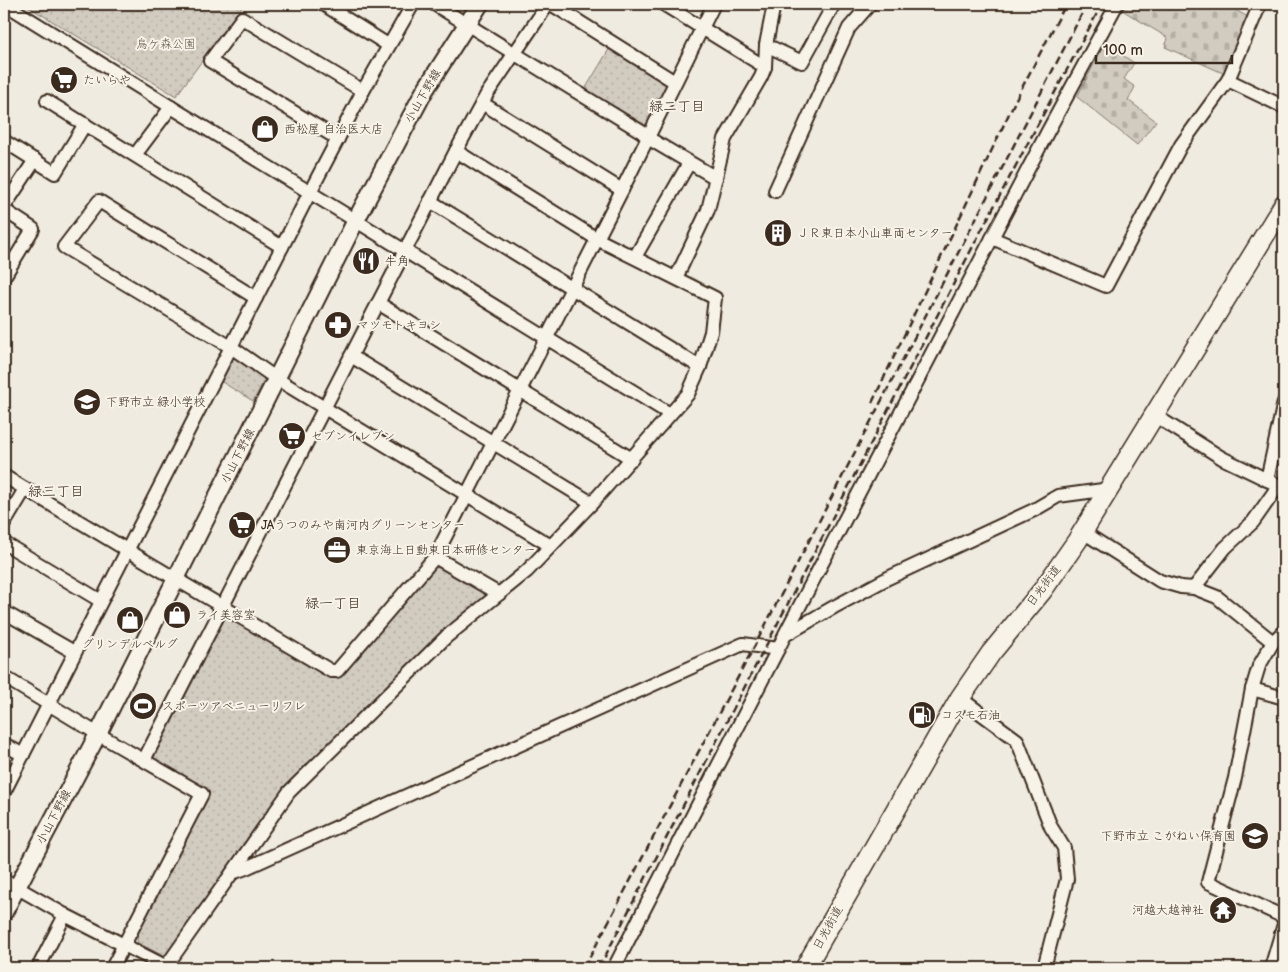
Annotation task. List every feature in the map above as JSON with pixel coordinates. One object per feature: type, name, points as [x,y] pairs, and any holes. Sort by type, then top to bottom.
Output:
[{"type":"highway","name":"日光街道","points":[[806,968],[960,698],[991,653],[1042,591],[1083,532],[1284,204]]},
{"type":"main road","name":"小山下野線","points":[[4,912],[10,884],[98,734],[356,220],[425,90],[480,4]]},
{"type":"street","points":[[322,4],[388,45]]},
{"type":"street","points":[[4,792],[362,91],[412,4]]},
{"type":"street","points":[[434,4],[642,132],[648,138],[716,178]]},
{"type":"street","points":[[144,760],[482,103],[514,53],[549,4],[675,82]]},
{"type":"street","points":[[663,4],[765,67]]},
{"type":"street","points":[[4,476],[126,551],[223,606],[331,671],[336,671],[435,557],[622,190],[714,4]]},
{"type":"street","points":[[766,45],[802,62],[834,4]]},
{"type":"street","points":[[775,191],[849,28],[870,4]]},
{"type":"street","points":[[614,968],[992,238],[1117,4]]},
{"type":"street","points":[[992,238],[1106,286],[1181,145],[1228,80],[1260,4]]},
{"type":"street","points":[[676,278],[708,210],[725,138],[765,67],[770,5]]},
{"type":"street","points":[[5,7],[356,220],[670,414]]},
{"type":"street","points":[[338,139],[210,61],[242,18],[362,91]]},
{"type":"street","points":[[1228,80],[1284,107]]},
{"type":"street","points":[[47,100],[282,247]]},
{"type":"street","points":[[482,103],[622,190]]},
{"type":"street","points":[[135,155],[171,107]]},
{"type":"street","points":[[4,141],[55,173],[85,124]]},
{"type":"street","points":[[10,884],[166,968],[289,792],[446,637],[528,571],[592,504],[688,394],[700,367],[711,332],[715,298],[597,239],[456,152]]},
{"type":"street","points":[[4,274],[33,229],[4,209],[35,160]]},
{"type":"street","points":[[635,257],[689,163]]},
{"type":"street","points":[[256,298],[99,201],[64,247],[231,347],[277,379],[551,546]]},
{"type":"street","points":[[430,201],[700,367]]},
{"type":"street","points":[[378,303],[632,459]]},
{"type":"street","points":[[351,356],[592,504]]},
{"type":"street","points":[[1194,588],[1225,548],[1253,522],[1277,485],[1284,402]]},
{"type":"street","points":[[1154,415],[1218,456],[1277,485]]},
{"type":"street","points":[[4,524],[26,489]]},
{"type":"street","points":[[786,634],[888,578],[1034,510],[1058,496],[1110,489]]},
{"type":"street","points":[[1083,532],[1160,581],[1181,587],[1194,588],[1217,598],[1273,642]]},
{"type":"street","points":[[4,543],[101,601]]},
{"type":"street","points":[[435,557],[499,594]]},
{"type":"street","points":[[4,612],[74,652]]},
{"type":"street","points":[[1284,630],[1273,642],[1259,666],[1252,689],[1235,778],[1208,882],[1284,917]]},
{"type":"street","points":[[232,873],[743,644],[778,649]]},
{"type":"street","points":[[4,677],[202,794],[112,968]]},
{"type":"street","points":[[1252,689],[1284,698]]},
{"type":"street","points":[[960,698],[1017,740],[1051,827],[1064,848],[1067,879],[1044,968]]},
{"type":"street","points":[[4,744],[23,755]]},
{"type":"street","points":[[38,968],[65,915]]},
{"type":"street","points":[[1271,968],[1284,924]]},
{"type":"green space","name":"烏ケ森公園","points":[[24,4],[244,4],[176,96]]},
{"type":"green space","points":[[1125,4],[1224,4],[1250,18],[1225,74],[1165,47],[1168,38],[1122,10]]},
{"type":"green space","points":[[1105,43],[1134,63],[1124,79],[1135,87],[1128,100],[1156,121],[1137,145],[1077,97]]},
{"type":"green space","points":[[611,46],[666,81],[668,87],[649,125],[642,127],[584,91]]},
{"type":"green space","points":[[236,358],[262,374],[264,381],[253,401],[217,379],[229,359]]},
{"type":"green space","points":[[440,565],[485,592],[486,599],[321,755],[169,954],[162,955],[138,943],[136,936],[208,792],[154,761],[152,754],[222,617],[229,616],[335,679],[433,566]]},
{"type":"railway","points":[[872,403],[1016,99],[1066,4]]},
{"type":"railway","points":[[584,968],[754,647],[1087,4]]},
{"type":"railway","points":[[599,968],[981,231],[1102,4]]},
{"type":"place","name":"たいらや","points":[[64,80]]},
{"type":"place","name":"西松屋 自治医大店","points":[[265,129]]},
{"type":"place","name":"ＪＲ東日本小山車両センター","points":[[778,233]]},
{"type":"place","name":"牛角","points":[[366,261]]},
{"type":"place","name":"マツモトキヨシ","points":[[338,325]]},
{"type":"place","name":"下野市立 緑小学校","points":[[87,402]]},
{"type":"place","name":"セブンイレブン","points":[[292,436]]},
{"type":"place","name":"JAうつのみや南河内グリーンセンター","points":[[242,525]]},
{"type":"place","name":"東京海上日動東日本研修センター","points":[[337,550]]},
{"type":"place","name":"ライ美容室","points":[[177,615]]},
{"type":"place","name":"グリンデルベルグ","points":[[130,620]]},
{"type":"place","name":"スポーツアベニューリフレ","points":[[143,706]]},
{"type":"place","name":"コスモ石油","points":[[922,715]]},
{"type":"place","name":"下野市立 こがねい保育園","points":[[1255,836]]},
{"type":"place","name":"河越大越神社","points":[[1223,910]]},
{"type":"district","name":"緑二丁目","points":[[677,106]]},
{"type":"district","name":"緑三丁目","points":[[56,491]]},
{"type":"district","name":"緑一丁目","points":[[333,603]]}]
